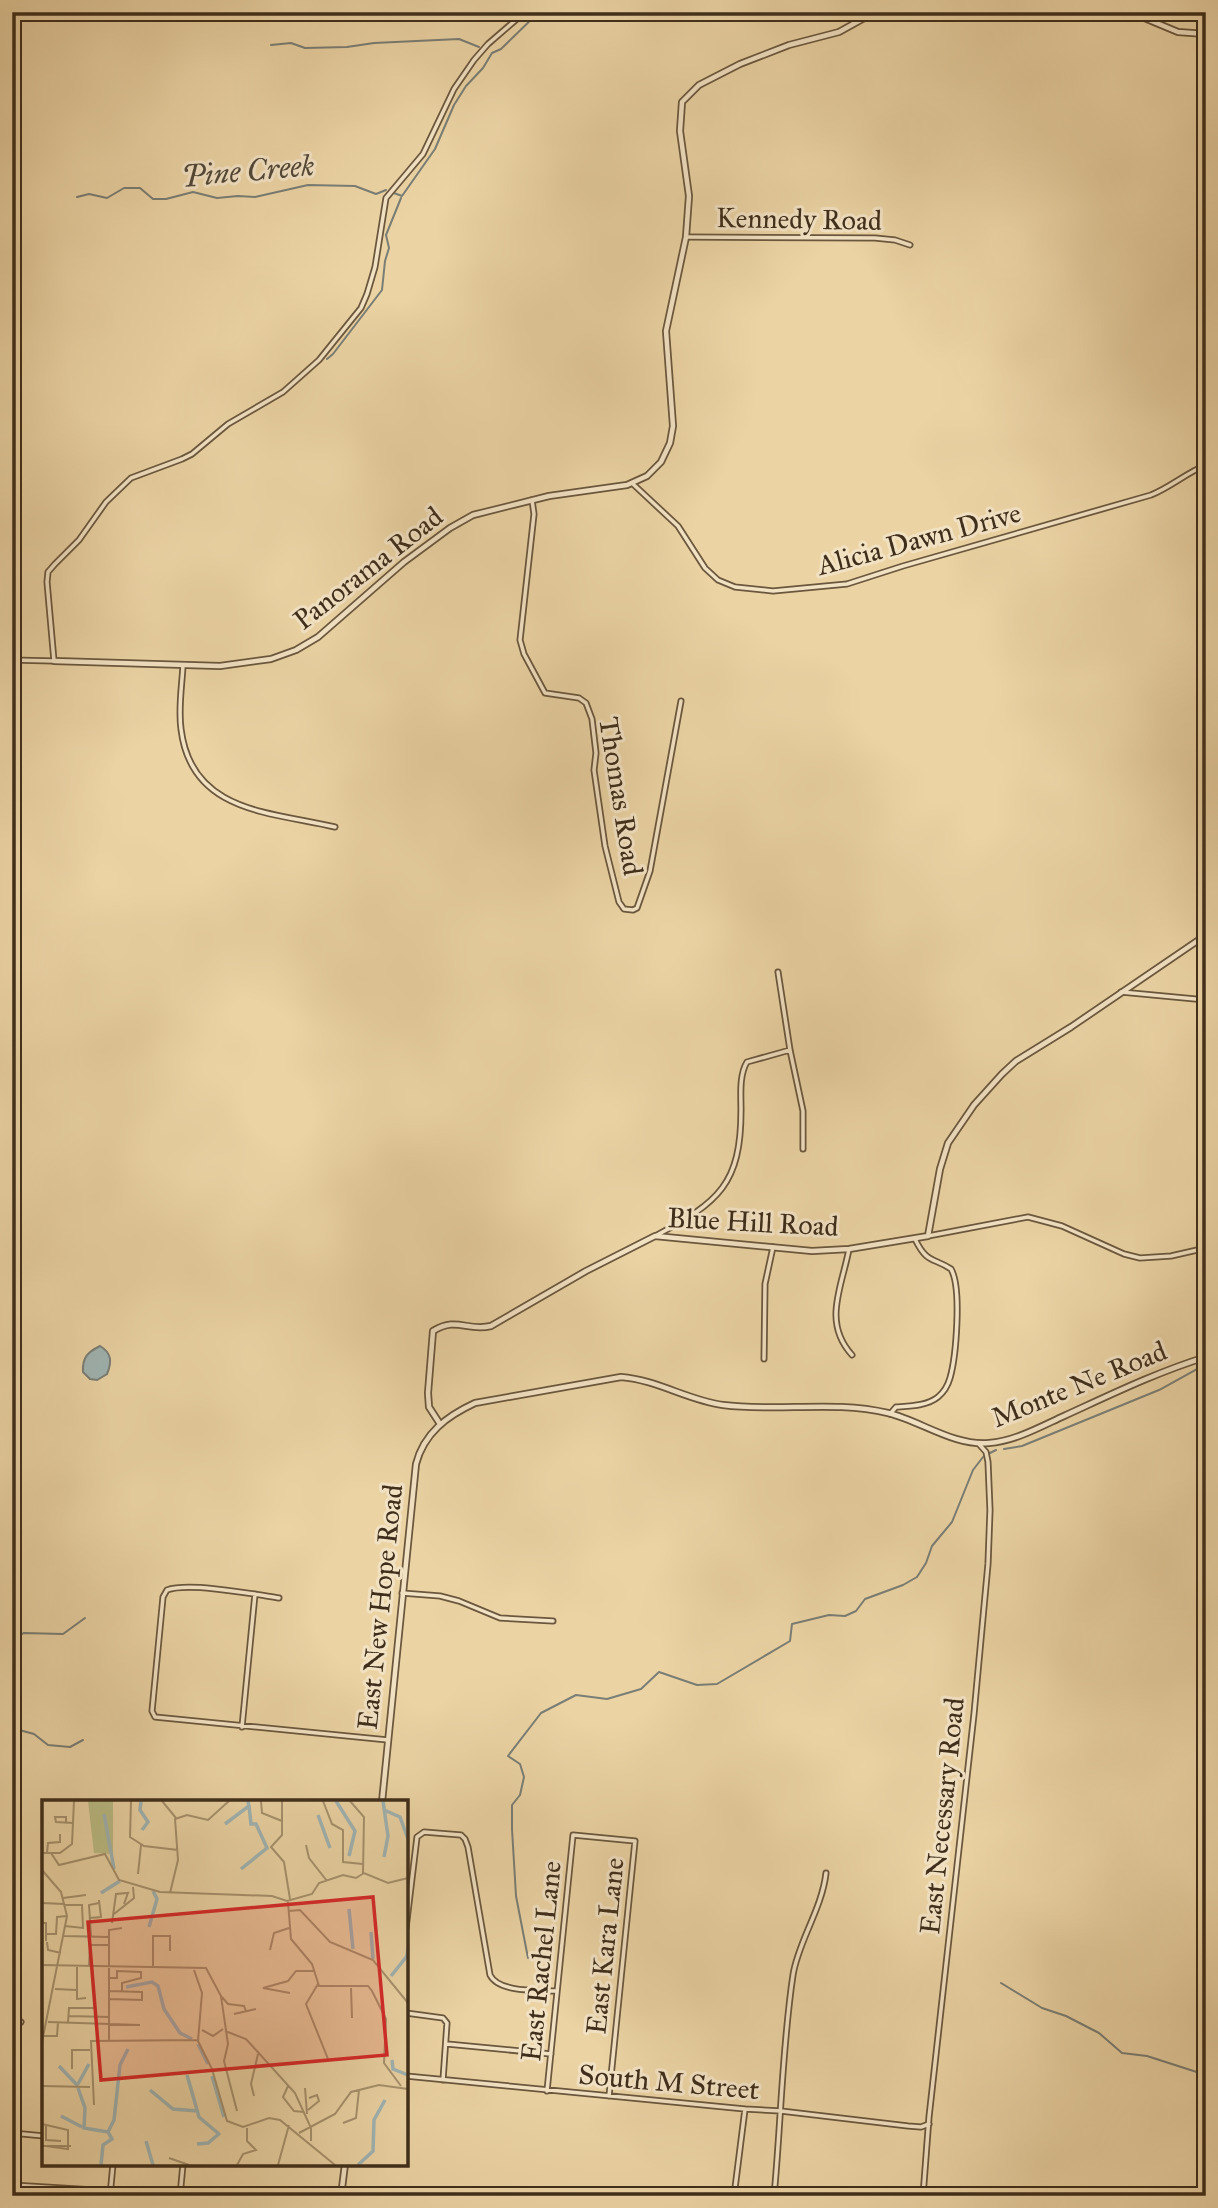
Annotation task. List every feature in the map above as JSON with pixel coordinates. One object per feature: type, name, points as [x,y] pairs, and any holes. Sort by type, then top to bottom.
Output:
[{"type":"street","points":[[12,660],[54,661],[48,572],[79,540],[113,494],[131,478],[192,454],[228,424],[283,392],[319,360],[361,308],[375,267],[386,198],[423,154],[454,89],[474,60],[525,12]]},
{"type":"street","name":"Panorama Road","points":[[54,661],[246,664],[296,650],[318,637],[404,562],[450,528],[473,515],[532,500],[633,484],[647,476],[661,462],[670,443],[673,412],[666,331],[686,237],[689,196],[680,115],[682,102],[687,94],[699,85],[740,64],[789,45],[839,32],[875,12]]},
{"type":"street","points":[[1130,12],[1178,32],[1206,34]]},
{"type":"street","name":"Kennedy Road","points":[[686,237],[875,238],[910,245]]},
{"type":"street","name":"Alicia Dawn Drive","points":[[633,484],[669,515],[705,568],[718,580],[735,587],[774,591],[847,584],[1143,498],[1167,489],[1190,472],[1206,465]]},
{"type":"street","name":"Thomas Road","points":[[532,500],[534,514],[520,640],[524,654],[545,693],[579,698],[590,710],[595,745],[595,778],[605,846],[619,902],[624,909],[638,908],[650,871],[681,701]]},
{"type":"street","points":[[183,665],[180,721],[183,741],[192,764],[209,786],[224,799],[248,810],[335,827]]},
{"type":"street","points":[[1206,935],[1016,1061],[974,1105],[943,1155],[928,1236],[1028,1217],[1062,1226],[1116,1251],[1140,1258],[1171,1256],[1206,1248]]},
{"type":"street","points":[[778,972],[803,1111],[803,1149]]},
{"type":"street","points":[[1121,992],[1206,1000]]},
{"type":"street","points":[[655,1236],[692,1216],[716,1198],[725,1184],[741,1139],[741,1086],[744,1066],[747,1062],[790,1050]]},
{"type":"street","name":"Blue Hill Road","points":[[440,1424],[429,1407],[433,1331],[446,1323],[483,1328],[491,1326],[596,1265],[655,1236],[811,1251],[849,1249],[928,1236]]},
{"type":"street","points":[[890,1414],[896,1407],[918,1405],[938,1397],[950,1381],[952,1370],[957,1282],[951,1269],[928,1259],[915,1239]]},
{"type":"street","points":[[764,1359],[765,1284],[773,1247]]},
{"type":"street","points":[[849,1249],[835,1317],[837,1333],[852,1355]]},
{"type":"street","name":"Monte Ne Road","points":[[440,1424],[475,1403],[621,1377],[640,1378],[689,1397],[717,1404],[742,1407],[845,1407],[890,1414],[951,1437],[978,1443],[1003,1441],[1034,1430],[1166,1371],[1206,1357]]},
{"type":"street","name":"East New Hope Road","points":[[382,1800],[416,1464],[425,1440],[440,1424]]},
{"type":"street","name":"East Necessary Road","points":[[923,2196],[988,1564],[988,1462],[986,1452],[978,1443]]},
{"type":"street","points":[[279,1598],[174,1587],[167,1590],[163,1597],[152,1711],[155,1717],[388,1740]]},
{"type":"street","points":[[402,1593],[459,1601],[500,1618],[553,1621]]},
{"type":"street","points":[[243,1727],[255,1594]]},
{"type":"street","points":[[408,1911],[417,1837],[424,1832],[461,1835],[465,1839],[490,1975],[494,1982],[503,1986],[557,1992]]},
{"type":"street","name":"East Rachel Lane","points":[[547,2091],[573,1835],[635,1841]]},
{"type":"street","name":"East Kara Lane","points":[[609,2096],[635,1841]]},
{"type":"street","points":[[774,2196],[793,1972],[815,1914],[826,1873]]},
{"type":"street","points":[[408,2013],[443,2018],[447,2023],[443,2080]]},
{"type":"street","points":[[12,2015],[21,2022]]},
{"type":"street","points":[[447,2044],[551,2054]]},
{"type":"street","name":"South M Street","points":[[408,2077],[782,2111],[921,2127],[929,2124]]},
{"type":"street","points":[[734,2196],[745,2109]]},
{"type":"street","points":[[12,2133],[42,2136]]},
{"type":"street","points":[[12,2185],[110,2193],[113,2166]]},
{"type":"street","points":[[180,2196],[183,2166]]},
{"type":"street","points":[[341,2196],[345,2166]]},
{"type":"shaded area","points":[[100,1346],[109,1355],[109,1370],[97,1380],[90,1379],[83,1372],[84,1362],[89,1353]]},
{"type":"waterway","name":"Pine Creek","points":[[394,193],[402,196],[435,149],[454,105],[492,53],[501,49],[539,12]]},
{"type":"waterway","points":[[271,45],[291,43],[305,48],[347,47],[459,39],[479,47]]},
{"type":"waterway","name":"Pine Creek","points":[[77,197],[89,194],[107,198],[124,188],[140,188],[153,199],[166,199],[193,192],[217,198],[255,197],[308,185],[355,186],[376,194],[386,190]]},
{"type":"waterway","points":[[327,359],[382,290],[389,248],[386,235],[401,198]]},
{"type":"waterway","points":[[1004,1449],[1022,1446],[1159,1390],[1206,1364]]},
{"type":"waterway","points":[[990,1453],[996,1450]]},
{"type":"waterway","points":[[528,1958],[516,1896],[512,1829],[512,1805],[520,1795],[524,1777],[520,1764],[508,1756],[541,1713],[576,1695],[607,1699],[641,1689],[659,1672],[697,1685],[717,1684],[790,1641],[792,1624],[829,1615],[845,1616],[856,1611],[865,1599],[917,1577],[932,1546],[952,1522],[973,1470],[983,1457]]},
{"type":"waterway","points":[[12,1638],[24,1633],[63,1634],[85,1618]]},
{"type":"waterway","points":[[12,1728],[34,1734],[48,1745],[70,1747],[83,1740]]},
{"type":"waterway","points":[[1001,1983],[1042,2008],[1066,2016],[1099,2033],[1122,2053],[1147,2056],[1206,2075]]}]
